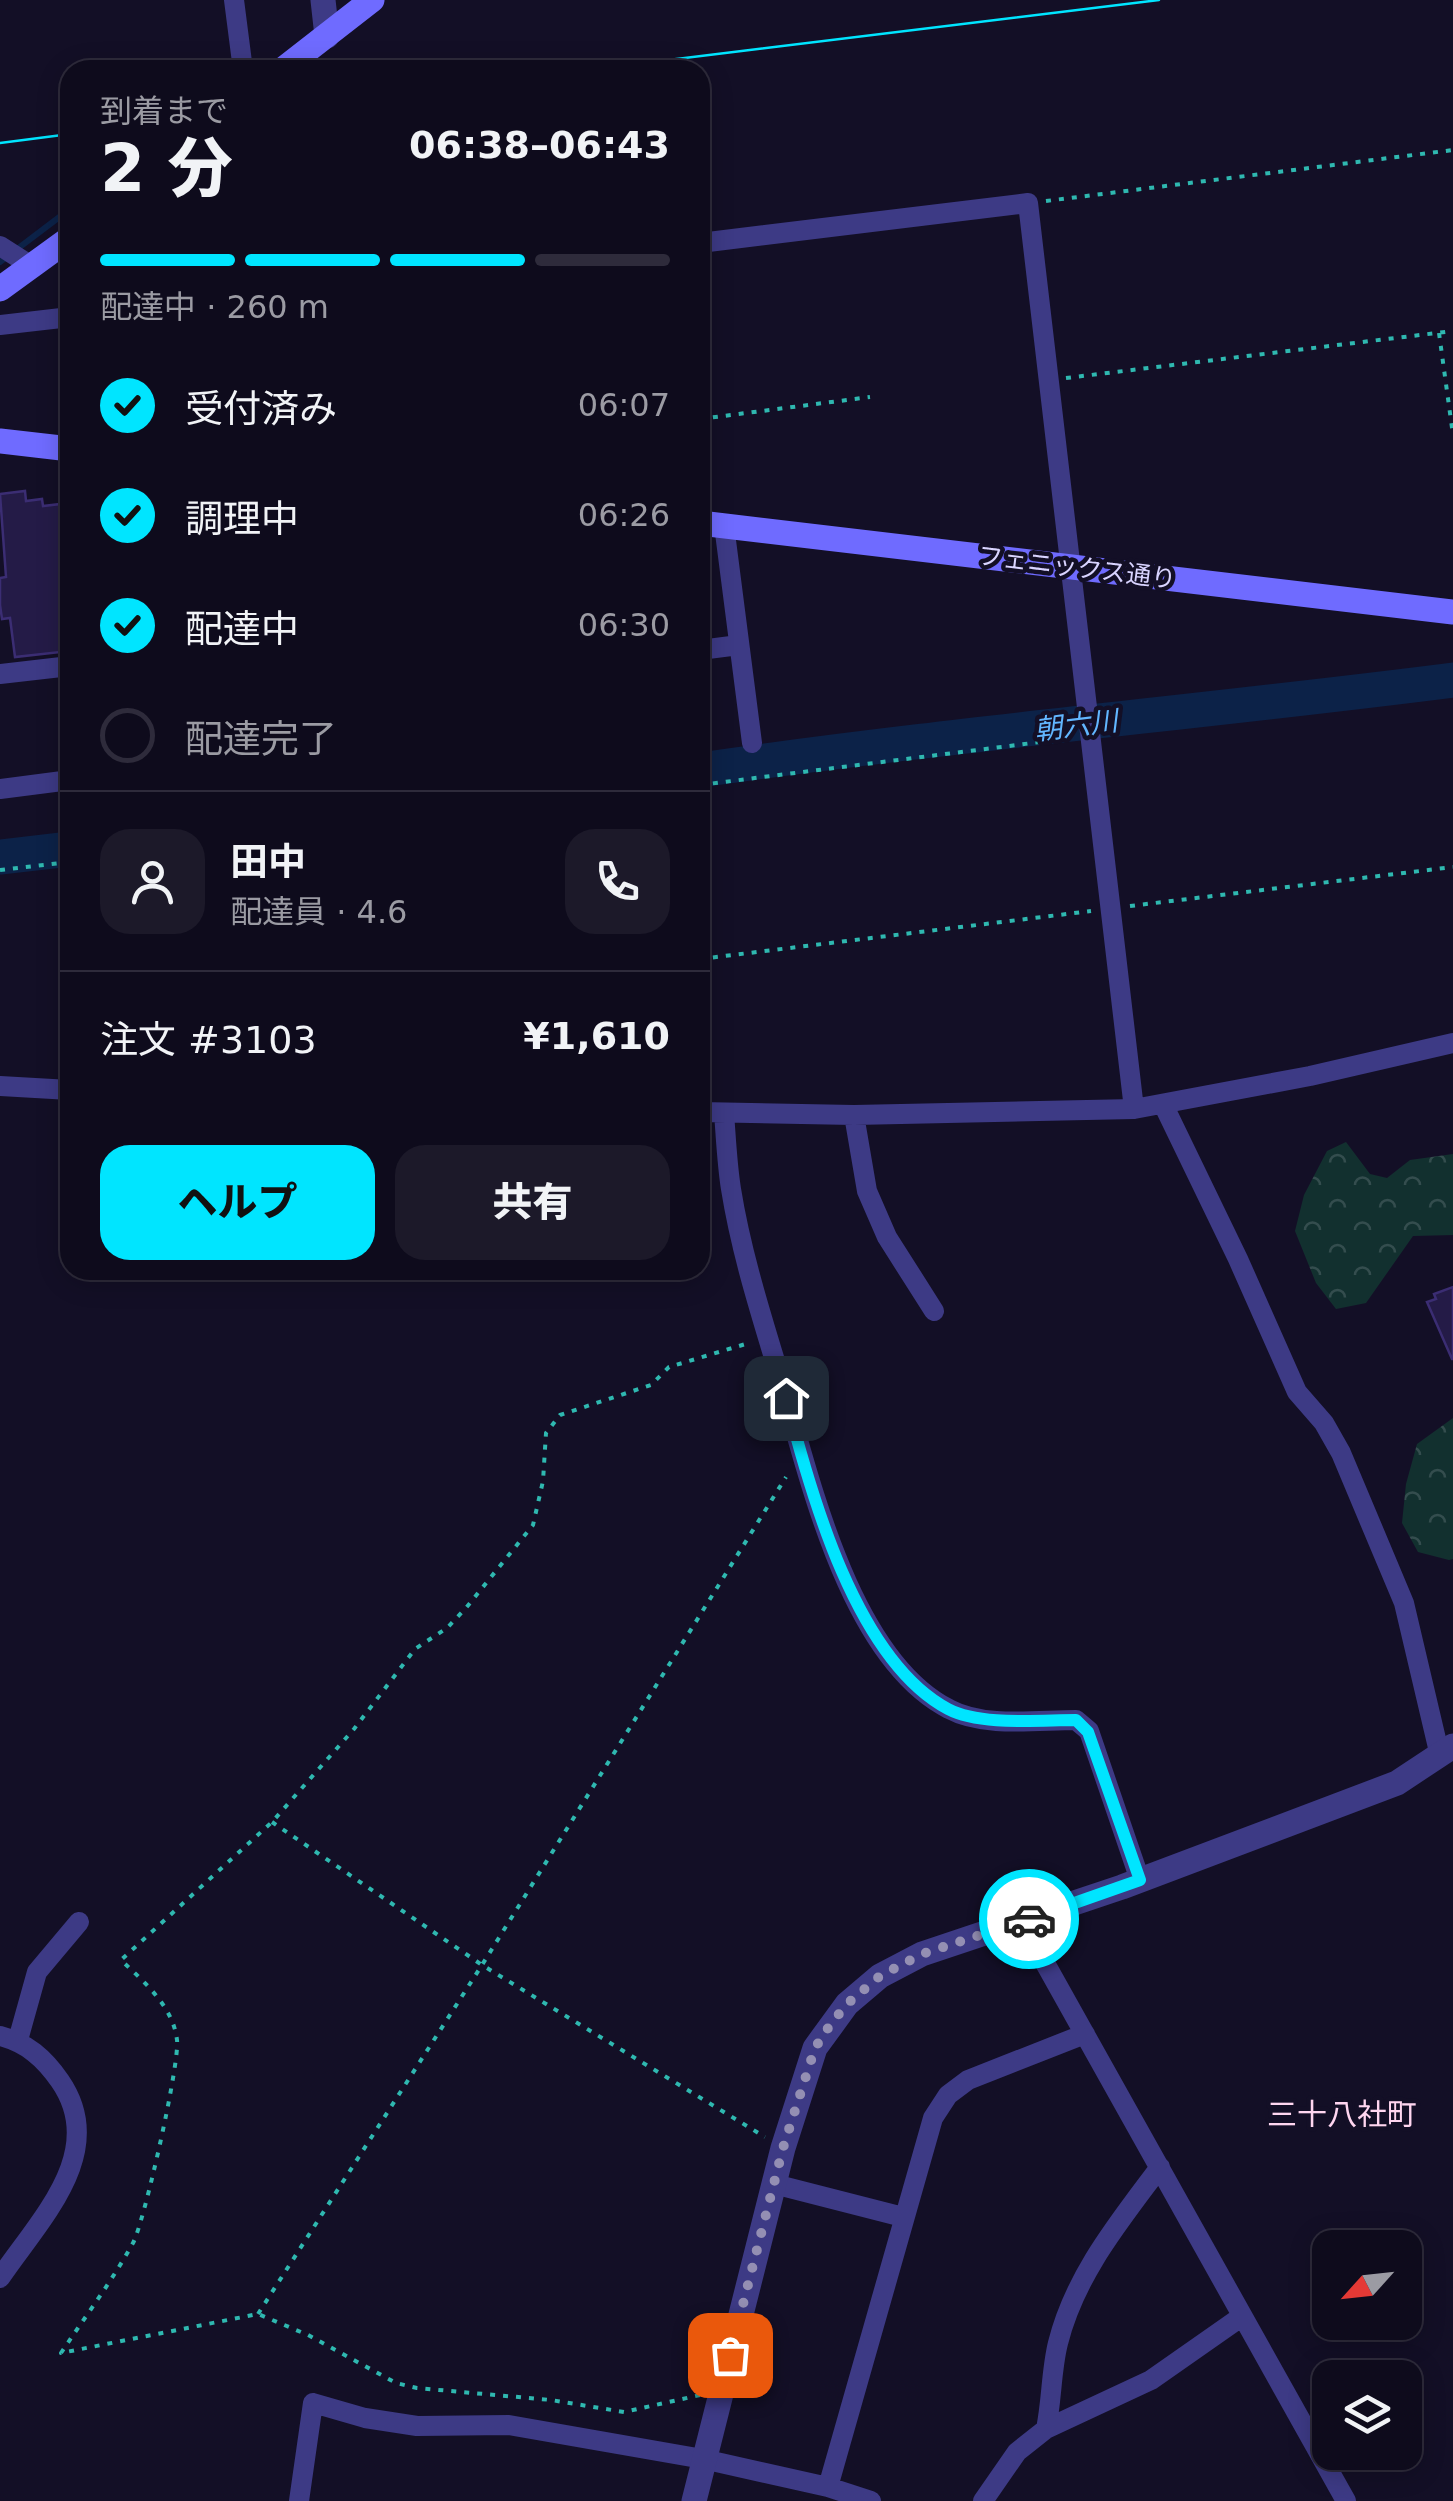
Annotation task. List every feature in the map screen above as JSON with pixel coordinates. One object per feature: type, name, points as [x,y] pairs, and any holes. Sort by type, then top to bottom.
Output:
[{"type":"main road","points":[[295,60],[372,0]]},
{"type":"main road","points":[[0,290],[14,254],[60,241]]},
{"type":"main road","points":[[0,441],[60,448]]},
{"type":"main road","name":"フェニックス通り","points":[[712,524],[1453,612]]},
{"type":"street","points":[[234,0],[241,60]]},
{"type":"street","points":[[322,0],[327,36]]},
{"type":"street","points":[[710,241],[1028,203],[1134,1108]]},
{"type":"street","points":[[0,325],[60,318]]},
{"type":"street","points":[[712,524],[739,644],[752,744]]},
{"type":"street","points":[[710,648],[739,644]]},
{"type":"street","points":[[0,674],[60,667]]},
{"type":"street","points":[[0,789],[60,781]]},
{"type":"street","points":[[710,1112],[854,1115],[1134,1108],[1453,1043]]},
{"type":"street","points":[[0,1086],[60,1089]]},
{"type":"street","points":[[694,2501],[783,2148],[815,2048],[847,2004],[880,1976],[922,1954],[1140,1880],[1397,1784],[1446,1751],[1404,1603],[1341,1452],[1324,1423],[1297,1392],[1163,1104]]},
{"type":"street","points":[[724,1113],[730,1188],[768,1337],[802,1458],[834,1552],[861,1609],[909,1680],[948,1709],[973,1718],[1076,1720],[1088,1732],[1140,1880]]},
{"type":"street","points":[[854,1115],[867,1191],[887,1237],[934,1311]]},
{"type":"street","points":[[0,2278],[64,2184],[78,2151],[79,2124],[68,2092],[47,2062],[9,2038],[37,1972],[78,1922]]},
{"type":"street","points":[[1022,1922],[1346,2501]]},
{"type":"street","points":[[828,2488],[933,2118],[948,2095],[968,2080],[1085,2034]]},
{"type":"street","points":[[1046,2429],[1058,2344],[1070,2306],[1092,2259],[1160,2167]]},
{"type":"street","points":[[774,2184],[903,2217]]},
{"type":"street","points":[[983,2501],[1017,2452],[1046,2429],[1151,2380],[1240,2317]]},
{"type":"street","points":[[300,2501],[313,2404],[364,2418],[417,2426],[508,2425],[703,2459],[871,2501]]},
{"type":"path","points":[[1028,203],[1453,150]]},
{"type":"path","points":[[1049,380],[1453,331]]},
{"type":"path","points":[[1439,333],[1453,434]]},
{"type":"path","points":[[710,417],[870,397]]},
{"type":"path","points":[[710,784],[1088,728]]},
{"type":"path","points":[[0,870],[60,863]]},
{"type":"path","points":[[710,958],[1453,867]]},
{"type":"path","points":[[720,2389],[624,2412],[551,2400],[417,2388],[396,2384],[308,2335],[258,2314],[61,2353],[135,2240],[173,2082],[178,2041],[168,2014],[154,1990],[121,1960],[272,1822],[354,1728],[414,1648],[447,1628],[533,1525],[544,1481],[546,1433],[560,1415],[651,1385],[669,1367],[768,1337]]},
{"type":"path","points":[[258,2314],[482,1965],[787,1476],[802,1458]]},
{"type":"path","points":[[272,1822],[482,1965],[783,2148]]},
{"type":"green space","points":[[1346,1142],[1370,1174],[1387,1178],[1410,1160],[1453,1154],[1453,1235],[1413,1236],[1366,1303],[1336,1309],[1316,1283],[1295,1231],[1304,1195],[1327,1151]]},
{"type":"green space","points":[[1453,1418],[1453,1559],[1449,1560],[1418,1552],[1402,1523],[1406,1484],[1417,1444]]},
{"type":"building","points":[[25,491],[26,501],[42,499],[43,506],[60,504],[60,652],[15,657],[10,618],[2,619],[0,605],[0,578],[6,577],[0,494]]},
{"type":"building","points":[[1453,1287],[1452,1359],[1427,1302],[1436,1299],[1434,1294]]},
{"type":"waterway","points":[[0,262],[60,217]]},
{"type":"waterway","name":"朝六川","points":[[710,769],[1453,680]]},
{"type":"waterway","name":"朝六川","points":[[0,857],[60,850]]},
{"type":"tram line","points":[[669,60],[1159,0]]},
{"type":"tram line","points":[[0,143],[60,135]]},
{"type":"way so far","points":[[730,2355],[783,2148],[815,2048],[830,2025],[847,2004],[880,1976],[922,1954],[1029,1919]]},
{"type":"district","name":"三十八社町","points":[[1342,2115]]},
{"type":"route","points":[[786,1398],[834,1552],[861,1609],[909,1680],[948,1709],[973,1718],[1076,1720],[1088,1732],[1140,1880],[1029,1919]]}]
